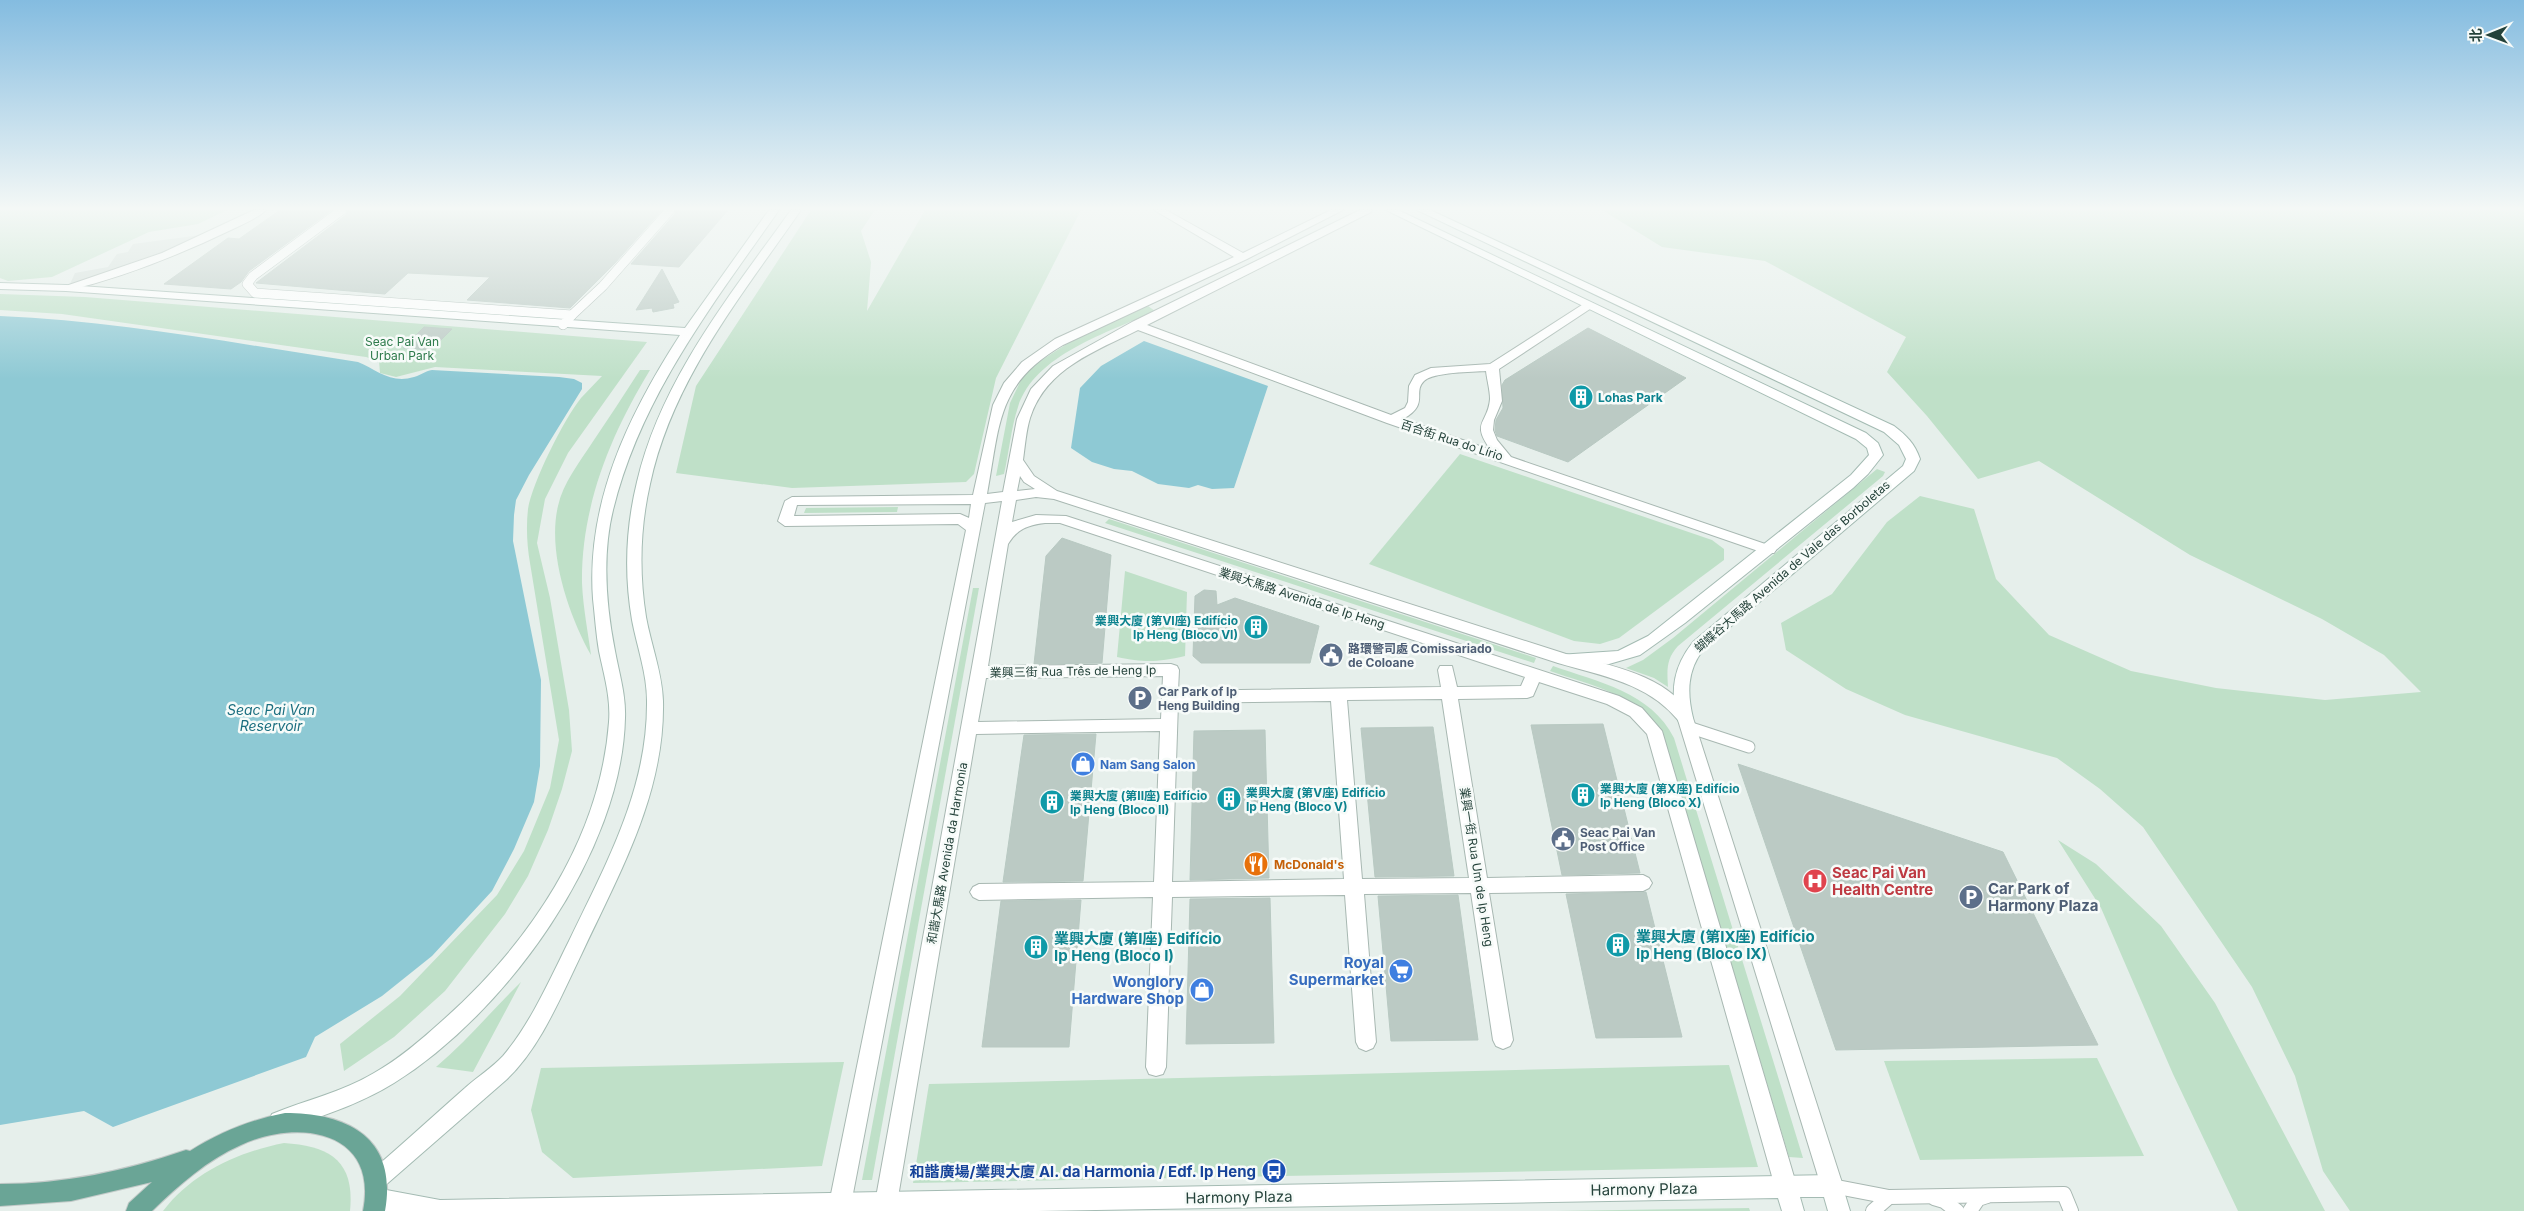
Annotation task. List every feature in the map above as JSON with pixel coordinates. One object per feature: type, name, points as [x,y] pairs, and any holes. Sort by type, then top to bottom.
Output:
[{"type":"main road","points":[[137,1211],[168,1179],[205,1153],[233,1138],[261,1128],[296,1122],[326,1125],[351,1136],[369,1155],[376,1197]]},
{"type":"main road","points":[[0,1195],[64,1193],[123,1181],[205,1153]]},
{"type":"street","points":[[66,288],[100,280],[140,267]]},
{"type":"street","points":[[261,1128],[369,1087],[418,1055],[503,976],[540,926],[581,854],[607,787],[617,721],[616,685],[608,651],[600,597],[600,550],[605,513],[621,462],[642,411],[688,332],[734,267]]},
{"type":"street","points":[[376,1197],[512,1060],[560,977],[620,856],[640,802],[652,755],[655,699],[639,614],[633,569],[636,518],[648,463],[668,410],[686,375],[711,334],[757,267]]},
{"type":"street","points":[[839,1207],[979,499],[998,406],[1004,390],[1018,372],[1040,353],[1059,342],[1222,267]]},
{"type":"street","name":"和諧大馬路 Avenida da Harmonia","points":[[885,1207],[1023,419],[1036,389],[1047,376],[1077,356],[1253,267]]},
{"type":"street","name":"蝴蝶谷大馬路 Avenida de Vale das Borboletas","points":[[1508,267],[1861,436],[1873,446],[1876,455],[1865,469],[1769,550],[1674,624],[1634,651],[1610,658],[1564,659]]},
{"type":"street","name":"蝴蝶谷大馬路 Avenida de Vale das Borboletas","points":[[1543,267],[1889,429],[1901,438],[1912,452],[1914,459],[1909,468],[1702,642],[1688,658],[1680,683],[1680,701],[1839,1211]]},
{"type":"street","points":[[0,286],[66,288],[563,325],[688,332]]},
{"type":"street","points":[[1392,420],[1410,410],[1414,402],[1415,386],[1419,378],[1424,375],[1431,372],[1493,367],[1589,305]]},
{"type":"street","name":"百合街 Rua do Lírio","points":[[1136,325],[1392,420],[1506,457],[1769,550]]},
{"type":"street","points":[[1493,367],[1492,374],[1496,399],[1486,422],[1487,431],[1493,444],[1506,457]]},
{"type":"street","points":[[1016,460],[1029,478],[1055,494]]},
{"type":"street","points":[[973,530],[970,524],[960,519],[785,521],[792,501],[979,499],[1036,493],[1055,494]]},
{"type":"street","name":"業興大馬路 Avenida de Ip Heng","points":[[1055,494],[1564,659],[1616,673],[1646,684],[1677,706],[1687,722]]},
{"type":"street","name":"業興大馬路 Avenida de Ip Heng","points":[[1000,547],[1004,537],[1011,529],[1022,523],[1035,519],[1061,519],[1613,700],[1636,712],[1654,731],[1786,1187]]},
{"type":"street","name":"業興三街 Rua Três de Heng Ip","points":[[978,672],[1171,670],[1156,1067]]},
{"type":"street","name":"業興一街 Rua Um de Ip Heng","points":[[1446,670],[1503,1040]]},
{"type":"street","points":[[1170,697],[1526,692],[1534,674]]},
{"type":"street","points":[[1339,695],[1366,1042]]},
{"type":"street","points":[[969,728],[1169,725]]},
{"type":"street","points":[[979,892],[1643,882]]},
{"type":"street","name":"Harmony Plaza","points":[[376,1197],[440,1211],[885,1207],[1832,1186]]},
{"type":"street","points":[[1786,1187],[1792,1211]]},
{"type":"lane","points":[[266,267],[253,276],[247,284],[255,293],[434,307],[453,305],[572,315]]},
{"type":"lane","points":[[563,325],[620,267]]},
{"type":"lane","points":[[1687,722],[1749,747]]},
{"type":"lane","points":[[1832,1186],[1889,1197],[2064,1194],[2071,1211]]},
{"type":"lane","points":[[1970,1211],[1978,1199],[1988,1195]]},
{"type":"lane","points":[[1920,1196],[1944,1201],[1957,1211]]},
{"type":"lane","points":[[1873,1211],[1889,1197]]},
{"type":"shaded area","points":[[108,267],[127,267],[69,286],[75,273]]},
{"type":"green space","points":[[0,267],[75,267],[52,277],[8,281],[0,278]]},
{"type":"green space","points":[[774,267],[871,267],[867,311],[893,267],[1052,267],[996,378],[974,474],[966,482],[792,488],[676,473],[696,386]]},
{"type":"green space","points":[[1775,267],[2524,267],[2524,1211],[2350,1211],[2323,1171],[2295,1076],[2252,987],[2143,827],[2100,789],[2057,758],[1905,715],[1846,689],[1786,650],[1781,623],[1832,594],[1887,522],[1920,496],[1974,509],[1996,579],[2049,635],[2131,671],[2216,688],[2325,700],[2421,692],[2384,655],[2322,619],[2190,555],[2039,461],[1978,479],[1927,416],[1887,372],[1906,337]]},
{"type":"green space","name":"Seac Pai Van Urban Park","points":[[0,294],[85,297],[647,342],[568,453],[545,499],[537,543],[550,598],[569,710],[572,751],[548,830],[528,876],[505,914],[445,991],[394,1037],[344,1071],[340,1044],[400,996],[497,895],[524,851],[550,788],[559,740],[529,556],[528,509],[542,468],[566,421],[581,398],[602,376],[435,367],[396,377],[380,373],[379,361],[366,357],[62,314],[0,310]]},
{"type":"green space","points":[[1148,306],[1155,311],[1075,347],[1056,359],[1040,373],[1027,389],[1018,407],[1004,474],[996,476],[1010,403],[1021,380],[1034,365],[1073,340]]},
{"type":"green space","points":[[640,370],[650,370],[611,445],[593,499],[587,526],[583,554],[582,583],[591,655],[575,622],[562,583],[555,543],[555,524],[558,506],[572,473]]},
{"type":"green space","points":[[1460,454],[1712,540],[1724,549],[1724,560],[1619,638],[1600,644],[1574,641],[1369,564]]},
{"type":"green space","points":[[1877,469],[1885,472],[1883,476],[1678,646],[1669,660],[1668,687],[1654,678],[1626,668],[1643,660],[1673,638]]},
{"type":"green space","points":[[898,507],[897,512],[804,513],[806,508]]},
{"type":"green space","points":[[1109,519],[1536,658],[1534,663],[1105,523]]},
{"type":"green space","points":[[1125,571],[1187,592],[1185,656],[1151,661],[1117,657]]},
{"type":"green space","points":[[973,588],[979,588],[872,1180],[862,1180]]},
{"type":"green space","points":[[1553,666],[1605,684],[1637,699],[1664,722],[1674,738],[1803,1158],[1789,1157],[1664,739],[1655,724],[1630,702],[1615,694],[1550,671]]},
{"type":"green space","points":[[2058,840],[2096,864],[2161,926],[2215,1003],[2325,1211],[2238,1211],[2173,1074],[2101,908]]},
{"type":"green space","points":[[521,982],[473,1072],[436,1067],[458,1047]]},
{"type":"green space","points":[[2097,1058],[2144,1156],[1920,1160],[1884,1061]]},
{"type":"green space","points":[[844,1062],[822,1166],[573,1178],[542,1152],[531,1110],[541,1068]]},
{"type":"green space","points":[[1729,1065],[1758,1167],[913,1183],[929,1084]]},
{"type":"green space","points":[[284,1143],[314,1148],[336,1159],[343,1168],[348,1180],[350,1211],[163,1211],[188,1186],[217,1166],[250,1152]]},
{"type":"green space","points":[[1749,1208],[1750,1211],[1555,1211]]},
{"type":"water","name":"Seac Pai Van Reservoir","points":[[0,316],[135,328],[358,362],[384,375],[398,379],[414,377],[432,370],[559,377],[574,379],[582,383],[582,389],[529,475],[516,500],[513,541],[541,680],[540,766],[534,802],[514,849],[492,891],[432,956],[382,996],[315,1037],[306,1057],[113,1127],[84,1111],[0,1125]]},
{"type":"water","points":[[1144,341],[1268,386],[1234,488],[1212,489],[1198,485],[1189,488],[1158,484],[1132,471],[1114,469],[1092,462],[1071,448],[1080,388],[1101,366]]},
{"type":"building","points":[[188,267],[255,267],[241,282],[231,289],[164,284]]},
{"type":"building","points":[[278,267],[611,267],[570,308],[467,300],[490,277],[408,273],[385,294],[256,283]]},
{"type":"building","points":[[662,269],[679,302],[673,304],[674,308],[653,312],[652,308],[636,310]]},
{"type":"building","points":[[424,327],[452,329],[431,350],[403,348]]},
{"type":"building","name":"Lohas Park","points":[[1588,328],[1686,378],[1568,462],[1497,436],[1495,430],[1496,420],[1503,408],[1502,385],[1505,380]]},
{"type":"building","points":[[1062,538],[1111,555],[1102,663],[1034,664],[1046,556]]},
{"type":"building","name":"業興大廈 (第VI座) Edifício Ip Heng (Bloco VI)","points":[[1204,590],[1216,591],[1217,605],[1235,598],[1319,626],[1310,663],[1201,663],[1193,656],[1195,596]]},
{"type":"building","name":"業興大廈 (第X座) Edifício Ip Heng (Bloco X)","points":[[1603,724],[1640,873],[1562,875],[1531,725]]},
{"type":"building","points":[[1433,727],[1454,876],[1375,877],[1361,728]]},
{"type":"building","name":"業興大廈 (第V座) Edifício Ip Heng (Bloco V)","points":[[1265,730],[1269,878],[1190,880],[1194,731]]},
{"type":"building","name":"業興大廈 (第II座) Edifício Ip Heng (Bloco II)","points":[[1096,734],[1083,881],[1003,882],[1024,735]]},
{"type":"building","points":[[1738,764],[2003,852],[2098,1045],[1836,1050]]},
{"type":"building","name":"業興大廈 (第IX座) Edifício Ip Heng (Bloco IX)","points":[[1646,892],[1682,1037],[1596,1038],[1566,894]]},
{"type":"building","points":[[1458,895],[1478,1040],[1391,1041],[1378,896]]},
{"type":"building","points":[[1270,898],[1274,1043],[1186,1044],[1190,899]]},
{"type":"building","name":"業興大廈 (第I座) Edifício Ip Heng (Bloco I)","points":[[1081,900],[1069,1047],[982,1047],[1001,901]]},
{"type":"place","name":"Lohas Park","points":[[1581,397]]},
{"type":"place","name":"業興大廈 (第VI座) Edifício Ip Heng (Bloco VI)","points":[[1256,627]]},
{"type":"place","name":"路環警司處 Comissariado de Coloane","points":[[1331,655]]},
{"type":"place","name":"Car Park of Ip Heng Building","points":[[1140,698]]},
{"type":"place","name":"Nam Sang Salon","points":[[1083,764]]},
{"type":"place","name":"業興大廈 (第X座) Edifício Ip Heng (Bloco X)","points":[[1583,795]]},
{"type":"place","name":"業興大廈 (第V座) Edifício Ip Heng (Bloco V)","points":[[1229,799]]},
{"type":"place","name":"業興大廈 (第II座) Edifício Ip Heng (Bloco II)","points":[[1052,802]]},
{"type":"place","name":"Seac Pai Van Post Office","points":[[1563,839]]},
{"type":"place","name":"McDonald's","points":[[1256,864]]},
{"type":"place","name":"Seac Pai Van Health Centre","points":[[1815,881]]},
{"type":"place","name":"Car Park of Harmony Plaza","points":[[1971,897]]},
{"type":"place","name":"業興大廈 (第IX座) Edifício Ip Heng (Bloco IX)","points":[[1618,945]]},
{"type":"place","name":"業興大廈 (第I座) Edifício Ip Heng (Bloco I)","points":[[1036,947]]},
{"type":"place","name":"Royal Supermarket","points":[[1401,971]]},
{"type":"place","name":"Wonglory Hardware Shop","points":[[1202,990]]},
{"type":"place","name":"和諧廣場/業興大廈 Al. da Harmonia / Edf. Ip Heng","points":[[1274,1171]]}]
